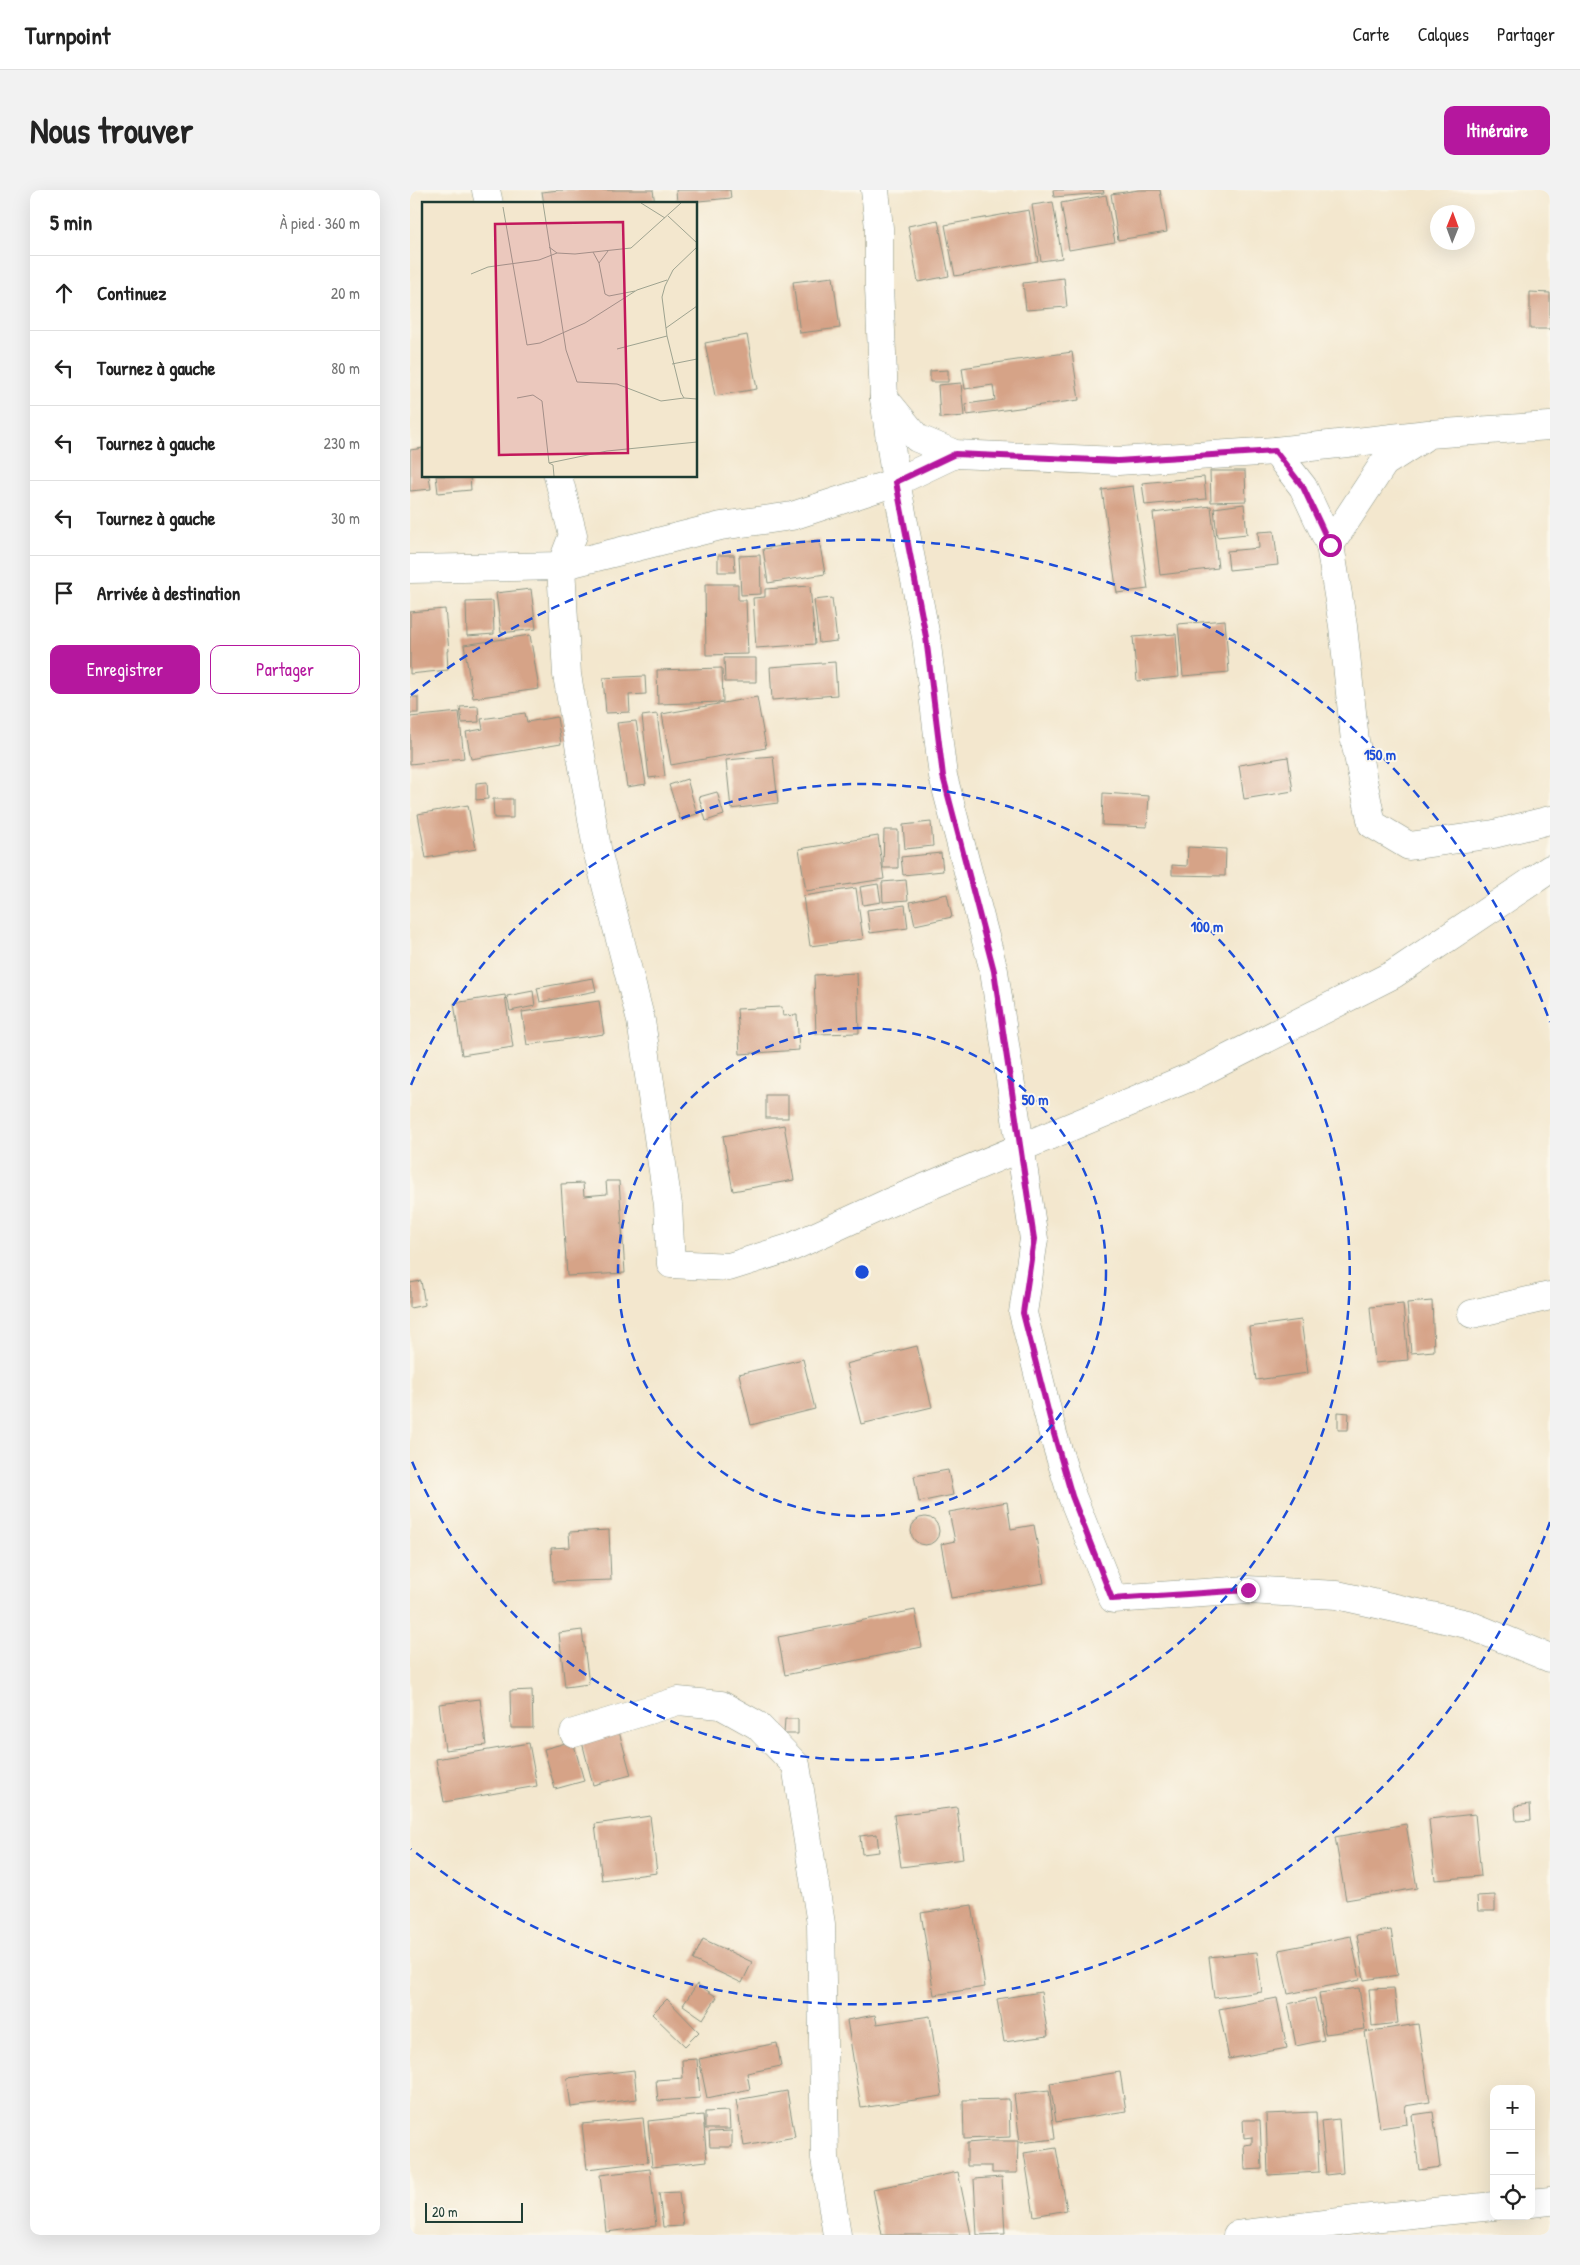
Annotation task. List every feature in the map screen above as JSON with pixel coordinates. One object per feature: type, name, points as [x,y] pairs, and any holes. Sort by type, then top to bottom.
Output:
[{"type":"street","points":[[876,190],[879,228],[878,287],[884,398],[896,482],[926,637],[943,776],[994,971],[1034,1239],[1023,1313],[1072,1496],[1112,1599],[1248,1590],[1337,1595],[1467,1624],[1550,1658]]},
{"type":"street","points":[[884,398],[917,438],[955,454],[1118,461],[1275,451],[1428,434],[1550,426]]},
{"type":"street","points":[[1330,545],[1384,463],[1428,434]]},
{"type":"street","points":[[1275,451],[1303,487],[1330,545],[1343,626],[1355,741],[1372,824],[1409,846],[1494,834],[1550,820]]},
{"type":"street","points":[[410,569],[561,566],[721,526],[792,516],[896,482],[955,454]]},
{"type":"street","points":[[559,478],[573,535],[561,566],[567,675],[598,854],[641,1021],[668,1205],[671,1264],[729,1267],[792,1247],[888,1203],[1020,1150],[1196,1075],[1394,974],[1550,869]]},
{"type":"street","points":[[1472,1314],[1550,1296]]},
{"type":"street","points":[[574,1733],[678,1701],[721,1705],[757,1725],[796,1765],[821,1924],[825,2158],[837,2235]]},
{"type":"street","points":[[1535,2202],[1550,2201]]},
{"type":"street","points":[[1237,2235],[1370,2218],[1490,2206]]},
{"type":"building","points":[[559,190],[653,190],[655,202],[544,202],[542,192]]},
{"type":"building","points":[[676,190],[730,190],[731,198],[677,202]]},
{"type":"building","points":[[1053,190],[1103,190],[1104,193],[1054,197]]},
{"type":"building","points":[[1139,190],[1160,190],[1167,232],[1118,240],[1111,194]]},
{"type":"building","points":[[1106,195],[1115,242],[1069,250],[1061,203]]},
{"type":"building","points":[[1053,202],[1062,258],[1041,261],[1032,205]]},
{"type":"building","points":[[1029,210],[1038,261],[955,276],[945,225]]},
{"type":"building","points":[[938,220],[949,276],[918,282],[908,226]]},
{"type":"building","points":[[833,277],[840,328],[800,333],[793,282]]},
{"type":"building","points":[[1064,278],[1067,307],[1026,310],[1023,283]]},
{"type":"building","points":[[1530,292],[1550,293],[1550,329],[1530,329]]},
{"type":"building","points":[[747,335],[757,389],[715,396],[705,343]]},
{"type":"building","points":[[1072,352],[1079,400],[967,415],[966,404],[995,400],[993,385],[965,389],[962,368]]},
{"type":"building","points":[[948,370],[948,382],[930,382],[930,371]]},
{"type":"building","points":[[961,383],[964,416],[940,418],[938,385]]},
{"type":"building","points":[[422,448],[422,478],[429,478],[431,489],[410,491],[410,450]]},
{"type":"building","points":[[1210,471],[1245,471],[1246,501],[1211,502]]},
{"type":"building","points":[[1204,477],[1206,499],[1145,505],[1142,483]]},
{"type":"building","points":[[436,478],[470,478],[471,490],[438,493]]},
{"type":"building","points":[[1133,486],[1148,589],[1117,593],[1102,490]]},
{"type":"building","points":[[1244,504],[1247,534],[1217,537],[1214,508]]},
{"type":"building","points":[[1211,506],[1218,568],[1160,575],[1153,513]]},
{"type":"building","points":[[1274,531],[1278,565],[1229,570],[1227,551],[1259,548],[1258,532]]},
{"type":"building","points":[[819,540],[825,574],[768,583],[763,549]]},
{"type":"building","points":[[718,555],[734,555],[735,572],[718,572]]},
{"type":"building","points":[[760,555],[761,594],[741,595],[739,556]]},
{"type":"building","points":[[705,584],[738,584],[738,600],[746,600],[748,654],[706,655]]},
{"type":"building","points":[[810,586],[815,644],[756,648],[753,598],[765,597],[765,589]]},
{"type":"building","points":[[531,589],[536,629],[501,633],[496,593]]},
{"type":"building","points":[[832,598],[837,641],[819,643],[814,600]]},
{"type":"building","points":[[493,601],[494,634],[467,636],[466,602]]},
{"type":"building","points":[[445,609],[449,651],[447,651],[448,670],[410,674],[410,612]]},
{"type":"building","points":[[1225,620],[1229,672],[1183,676],[1178,624]]},
{"type":"building","points":[[1176,634],[1179,677],[1137,681],[1133,637]]},
{"type":"building","points":[[530,635],[539,689],[473,698],[464,645]]},
{"type":"building","points":[[724,658],[756,658],[756,682],[725,682]]},
{"type":"building","points":[[835,662],[837,695],[772,700],[770,667]]},
{"type":"building","points":[[722,668],[723,702],[658,704],[657,670]]},
{"type":"building","points":[[645,676],[646,694],[629,695],[630,712],[606,713],[603,678]]},
{"type":"building","points":[[410,697],[418,697],[418,713],[410,713]]},
{"type":"building","points":[[757,697],[766,748],[671,765],[662,714]]},
{"type":"building","points":[[478,706],[479,722],[462,723],[460,707]]},
{"type":"building","points":[[459,712],[464,758],[410,764],[410,717]]},
{"type":"building","points":[[525,713],[527,722],[557,717],[561,744],[471,759],[466,732],[483,729],[481,719]]},
{"type":"building","points":[[657,714],[665,776],[649,778],[642,716]]},
{"type":"building","points":[[636,721],[646,784],[627,787],[617,723]]},
{"type":"building","points":[[773,756],[778,803],[731,809],[726,760]]},
{"type":"building","points":[[1288,757],[1293,791],[1244,799],[1239,765]]},
{"type":"building","points":[[687,779],[697,814],[680,819],[669,785]]},
{"type":"building","points":[[487,782],[488,799],[476,800],[476,783]]},
{"type":"building","points":[[717,792],[724,815],[706,821],[699,797]]},
{"type":"building","points":[[1103,793],[1149,796],[1147,827],[1102,825]]},
{"type":"building","points":[[493,799],[513,799],[513,818],[494,818]]},
{"type":"building","points":[[468,805],[476,849],[426,858],[418,814]]},
{"type":"building","points":[[931,822],[933,846],[905,849],[903,825]]},
{"type":"building","points":[[884,830],[898,830],[898,868],[883,868]]},
{"type":"building","points":[[878,836],[884,879],[806,891],[799,849]]},
{"type":"building","points":[[1188,847],[1226,849],[1225,876],[1172,875],[1172,865],[1187,866]]},
{"type":"building","points":[[941,853],[943,871],[903,875],[901,857]]},
{"type":"building","points":[[906,880],[908,900],[883,902],[882,882]]},
{"type":"building","points":[[878,884],[881,902],[863,905],[860,887]]},
{"type":"building","points":[[856,888],[863,939],[810,946],[803,896]]},
{"type":"building","points":[[947,894],[952,917],[915,925],[910,902]]},
{"type":"building","points":[[905,905],[908,928],[870,933],[867,910]]},
{"type":"building","points":[[857,973],[859,1033],[816,1034],[814,975]]},
{"type":"building","points":[[593,978],[596,991],[540,1002],[537,988]]},
{"type":"building","points":[[533,991],[535,1006],[510,1011],[507,996]]},
{"type":"building","points":[[505,995],[513,1047],[462,1055],[454,1003]]},
{"type":"building","points":[[599,1001],[604,1034],[527,1045],[522,1012]]},
{"type":"building","points":[[782,1007],[783,1016],[797,1015],[799,1050],[740,1054],[737,1009]]},
{"type":"building","points":[[766,1095],[788,1095],[788,1118],[766,1118]]},
{"type":"building","points":[[784,1125],[794,1180],[733,1191],[723,1136]]},
{"type":"building","points":[[606,1181],[619,1181],[625,1273],[567,1276],[561,1184],[583,1183],[584,1196],[607,1194]]},
{"type":"building","points":[[421,1281],[425,1305],[410,1308],[410,1283]]},
{"type":"building","points":[[1432,1301],[1434,1351],[1411,1353],[1407,1303]]},
{"type":"building","points":[[1403,1304],[1408,1360],[1375,1363],[1370,1307]]},
{"type":"building","points":[[1301,1320],[1308,1373],[1256,1380],[1249,1327]]},
{"type":"building","points":[[917,1346],[932,1407],[861,1424],[846,1364]]},
{"type":"building","points":[[803,1359],[815,1409],[751,1425],[739,1374]]},
{"type":"building","points":[[1338,1412],[1349,1413],[1348,1430],[1338,1430]]},
{"type":"building","points":[[948,1470],[953,1495],[919,1502],[914,1476]]},
{"type":"building","points":[[1007,1502],[1011,1529],[1034,1525],[1044,1583],[951,1598],[941,1544],[955,1541],[949,1512]]},
{"type":"building","points":[[925,1517],[935,1521],[939,1531],[935,1541],[925,1545],[915,1541],[911,1531],[915,1521]]},
{"type":"building","points":[[609,1530],[611,1580],[553,1582],[551,1548],[570,1547],[569,1532]]},
{"type":"building","points":[[915,1610],[922,1647],[785,1675],[778,1637]]},
{"type":"building","points":[[582,1630],[589,1684],[565,1687],[559,1633]]},
{"type":"building","points":[[532,1690],[533,1728],[511,1728],[510,1691]]},
{"type":"building","points":[[480,1699],[486,1745],[445,1750],[439,1704]]},
{"type":"building","points":[[785,1719],[798,1719],[798,1734],[784,1734]]},
{"type":"building","points":[[618,1728],[631,1775],[593,1785],[581,1738]]},
{"type":"building","points":[[573,1741],[584,1781],[555,1789],[544,1749]]},
{"type":"building","points":[[529,1743],[537,1786],[444,1802],[436,1759]]},
{"type":"building","points":[[1530,1804],[1531,1820],[1516,1821],[1515,1806]]},
{"type":"building","points":[[957,1807],[963,1859],[901,1867],[894,1815]]},
{"type":"building","points":[[1475,1814],[1481,1876],[1435,1880],[1429,1819]]},
{"type":"building","points":[[650,1816],[657,1873],[602,1880],[595,1824]]},
{"type":"building","points":[[1406,1824],[1417,1888],[1346,1900],[1335,1837]]},
{"type":"building","points":[[877,1834],[879,1852],[862,1854],[860,1836]]},
{"type":"building","points":[[1495,1895],[1495,1911],[1478,1911],[1477,1896]]},
{"type":"building","points":[[972,1905],[985,1987],[934,1995],[921,1913]]},
{"type":"building","points":[[1391,1930],[1398,1975],[1364,1980],[1357,1935]]},
{"type":"building","points":[[1351,1936],[1360,1980],[1288,1994],[1279,1950]]},
{"type":"building","points":[[703,1939],[752,1962],[742,1983],[693,1960]]},
{"type":"building","points":[[1257,1952],[1262,1992],[1214,1998],[1209,1957]]},
{"type":"building","points":[[697,1984],[717,1997],[703,2019],[683,2005]]},
{"type":"building","points":[[1359,1988],[1365,2029],[1325,2034],[1319,1993]]},
{"type":"building","points":[[1394,1988],[1398,2023],[1372,2026],[1369,1989]]},
{"type":"building","points":[[1041,1992],[1048,2036],[1004,2042],[997,1999]]},
{"type":"building","points":[[1277,1998],[1287,2048],[1229,2059],[1219,2009]]},
{"type":"building","points":[[1315,1998],[1324,2040],[1296,2046],[1288,2004]]},
{"type":"building","points":[[667,1999],[699,2032],[685,2046],[652,2014]]},
{"type":"building","points":[[875,2015],[877,2024],[930,2016],[942,2096],[861,2108],[847,2020]]},
{"type":"building","points":[[1418,2024],[1430,2102],[1405,2106],[1407,2124],[1380,2128],[1365,2032]]},
{"type":"building","points":[[777,2043],[781,2066],[747,2073],[750,2089],[707,2098],[699,2059]]},
{"type":"building","points":[[697,2059],[700,2098],[658,2101],[656,2080],[683,2078],[682,2060]]},
{"type":"building","points":[[634,2070],[637,2099],[571,2107],[567,2078]]},
{"type":"building","points":[[1120,2072],[1126,2111],[1056,2122],[1050,2083]]},
{"type":"building","points":[[1049,2090],[1055,2139],[1020,2143],[1014,2094]]},
{"type":"building","points":[[787,2091],[795,2137],[744,2146],[736,2100]]},
{"type":"building","points":[[1009,2099],[1010,2137],[964,2139],[963,2100]]},
{"type":"building","points":[[729,2111],[730,2129],[705,2129],[705,2112]]},
{"type":"building","points":[[1316,2112],[1319,2172],[1268,2175],[1266,2114]]},
{"type":"building","points":[[1433,2112],[1440,2167],[1419,2170],[1412,2115]]},
{"type":"building","points":[[703,2115],[707,2161],[652,2167],[648,2121]]},
{"type":"building","points":[[643,2118],[648,2162],[587,2169],[582,2124]]},
{"type":"building","points":[[1339,2119],[1343,2173],[1326,2175],[1321,2121]]},
{"type":"building","points":[[1243,2120],[1260,2120],[1262,2169],[1245,2170],[1244,2145],[1252,2144],[1252,2137],[1244,2138]]},
{"type":"building","points":[[732,2131],[732,2147],[710,2147],[709,2132]]},
{"type":"building","points":[[1018,2141],[1017,2173],[992,2173],[992,2166],[967,2166],[967,2143]]},
{"type":"building","points":[[1056,2148],[1067,2210],[1034,2216],[1024,2153]]},
{"type":"building","points":[[650,2169],[656,2226],[606,2232],[600,2175]]},
{"type":"building","points":[[958,2172],[971,2235],[882,2235],[873,2189]]},
{"type":"building","points":[[1002,2177],[1005,2234],[977,2235],[974,2179]]},
{"type":"building","points":[[679,2192],[683,2226],[663,2227],[659,2193]]},
{"type":"route","points":[[1248,1590],[1112,1599],[1072,1496],[1023,1313],[1034,1239],[994,971],[943,776],[926,637],[896,482],[955,454],[1118,461],[1275,451],[1303,487],[1330,545]]}]
